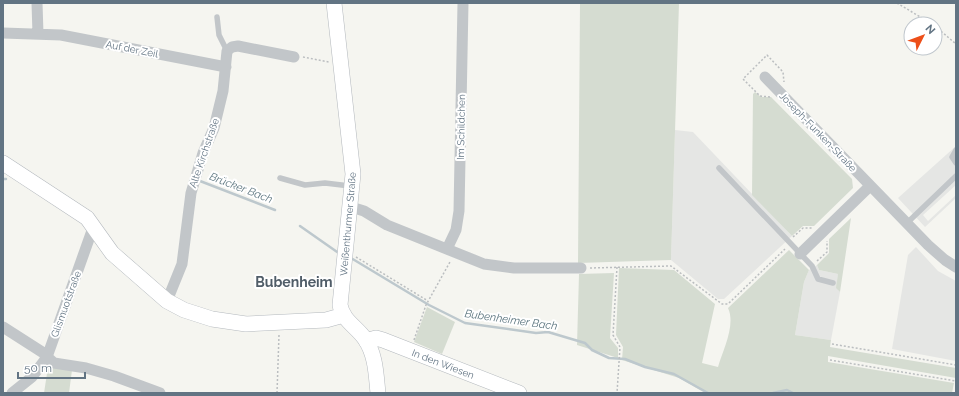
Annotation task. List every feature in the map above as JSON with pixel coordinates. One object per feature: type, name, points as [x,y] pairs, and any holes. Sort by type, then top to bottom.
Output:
[{"type":"street","points":[[37,3],[38,34]]},
{"type":"street","name":"Weißenthurmer Straße","points":[[334,3],[351,147],[353,186],[340,301],[344,315]]},
{"type":"street","name":"Im Schildchen","points":[[451,251],[459,211],[463,3]]},
{"type":"street","name":"Auf der Zeil","points":[[3,34],[61,35],[226,67]]},
{"type":"street","points":[[227,51],[232,47],[238,46],[294,57]]},
{"type":"street","name":"Alte Kirchstraße","points":[[167,301],[182,264],[191,194],[203,153],[214,128],[223,91],[227,51]]},
{"type":"street","name":"Joseph-Funken-Straße","points":[[765,77],[936,253],[956,267]]},
{"type":"street","points":[[3,163],[87,218],[94,225],[112,253],[167,301],[184,310],[212,319],[246,324],[326,320],[344,315],[366,341],[374,362],[378,393]]},
{"type":"street","points":[[800,254],[870,186]]},
{"type":"street","points":[[350,208],[364,210],[387,225],[477,262],[504,267],[581,268]]},
{"type":"street","name":"Glismuotstraße","points":[[12,393],[32,378],[47,357],[94,225]]},
{"type":"street","points":[[3,327],[54,363],[86,368],[114,376],[160,393]]},
{"type":"street","name":"In den Wiesen","points":[[366,341],[379,339],[519,393]]},
{"type":"lane","name":"Alte Kirchstraße","points":[[217,17],[219,35],[227,51]]},
{"type":"lane","points":[[956,150],[952,157],[956,163]]},
{"type":"lane","points":[[719,168],[812,266],[818,279],[833,283]]},
{"type":"lane","points":[[906,223],[956,176]]},
{"type":"lane","points":[[280,178],[305,186],[325,183],[353,186]]},
{"type":"path","points":[[897,3],[919,16]]},
{"type":"path","points":[[943,33],[956,44]]},
{"type":"path","points":[[772,97],[760,96],[743,79],[767,55],[784,72],[784,85]]},
{"type":"path","points":[[294,57],[341,64]]},
{"type":"path","points":[[581,268],[671,266],[722,304],[728,304],[803,228],[815,228]]},
{"type":"path","points":[[812,266],[827,252],[827,239]]},
{"type":"path","points":[[410,351],[426,305],[451,251]]},
{"type":"path","points":[[346,256],[428,302]]},
{"type":"path","points":[[617,267],[613,335],[620,347],[621,354],[617,393]]},
{"type":"path","points":[[277,393],[280,323]]},
{"type":"path","points":[[832,344],[956,365]]},
{"type":"path","points":[[830,360],[956,381]]},
{"type":"shaded area","points":[[580,3],[679,3],[671,260],[578,263]]},
{"type":"shaded area","points":[[755,92],[761,97],[771,97],[852,179],[853,188],[814,226],[803,226],[792,236],[752,195],[753,94]]},
{"type":"shaded area","points":[[675,130],[693,132],[792,236],[724,299],[718,299],[671,260]]},
{"type":"shaded area","points":[[956,146],[956,185],[923,215],[928,221],[956,195],[956,198],[925,227],[898,198]]},
{"type":"shaded area","points":[[851,218],[840,292],[836,288],[838,274],[819,270],[817,265],[829,253],[829,239]]},
{"type":"shaded area","points":[[916,247],[938,271],[956,281],[956,361],[892,349],[908,255]]},
{"type":"shaded area","points":[[789,250],[809,270],[804,282],[795,335],[831,340],[830,347],[956,368],[956,378],[828,356],[828,362],[954,383],[952,393],[705,393],[679,378],[622,360],[623,347],[616,335],[619,268],[674,270],[715,304],[702,363],[718,367],[730,330],[731,322],[728,308]]},
{"type":"shaded area","points":[[817,265],[819,270],[838,274],[837,288],[840,292],[831,340],[795,335],[804,282],[809,270]]},
{"type":"shaded area","points":[[614,273],[610,338],[618,348],[618,358],[577,345],[579,274]]},
{"type":"shaded area","points":[[427,307],[455,322],[442,354],[414,342]]},
{"type":"shaded area","points":[[48,367],[72,370],[69,393],[44,393]]},
{"type":"waterway","name":"Brücker Bach","points":[[200,181],[275,210]]},
{"type":"waterway","name":"Brücker Bach","points":[[300,226],[340,254]]},
{"type":"waterway","name":"Bubenheimer Bach","points":[[351,258],[429,305],[465,323],[536,333],[548,332],[585,343],[592,350],[609,358],[625,359],[645,367],[674,374],[708,393]]},
{"type":"waterway","name":"Bubenheimer Bach","points":[[773,393],[787,390],[793,393]]},
{"type":"district","name":"Bubenheim","points":[[294,282]]}]
